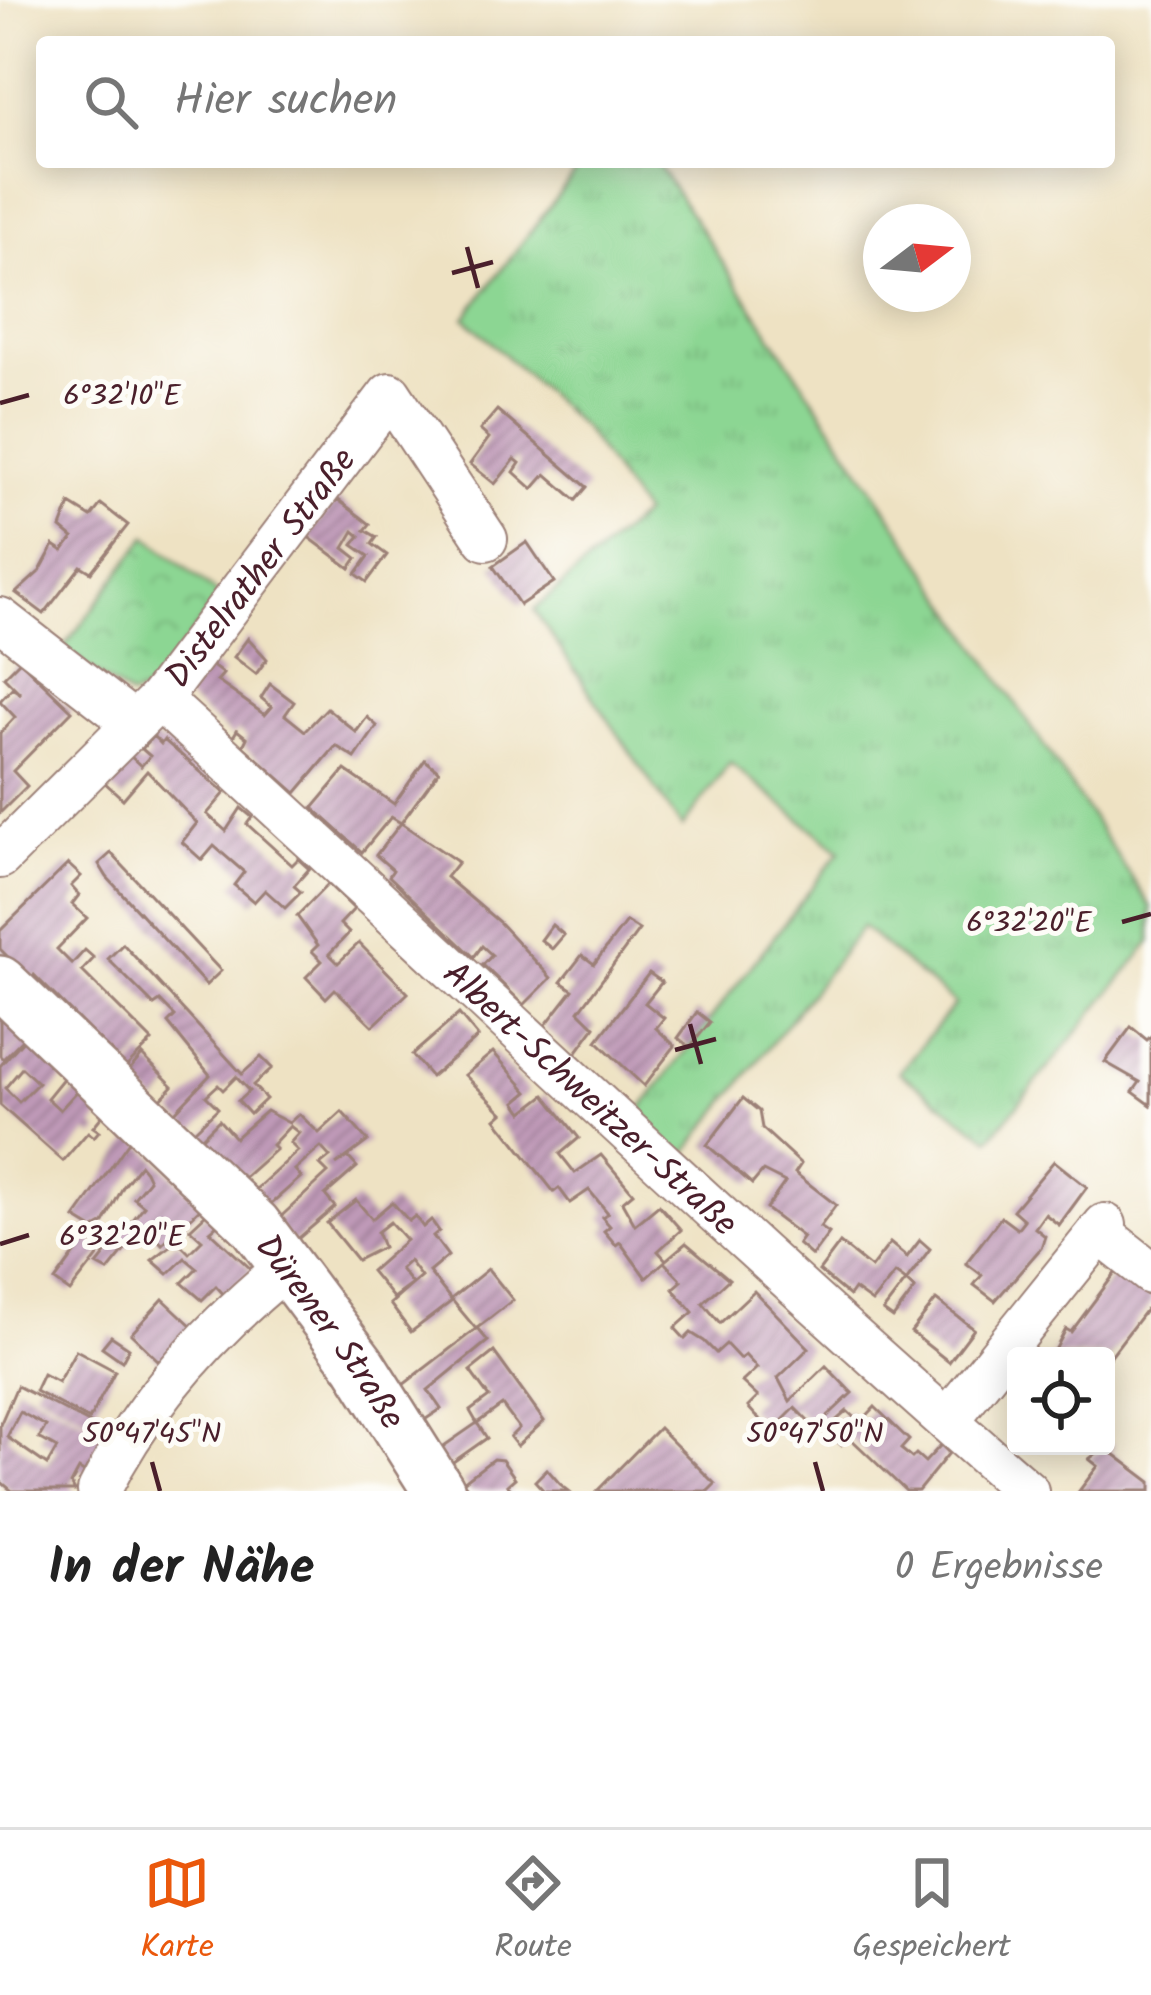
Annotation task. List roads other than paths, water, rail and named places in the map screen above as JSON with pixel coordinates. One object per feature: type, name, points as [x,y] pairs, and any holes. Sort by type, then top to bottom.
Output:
[{"type":"main road","name":"Dürener Straße","points":[[0,982],[232,1201],[288,1266],[359,1364],[439,1491]]},
{"type":"street","name":"Distelrather Straße","points":[[0,857],[146,711],[390,394],[486,539]]},
{"type":"street","name":"Albert-Schweitzer-Straße","points":[[0,619],[146,711],[432,946],[646,1154],[1027,1491]]},
{"type":"street","points":[[946,1421],[1102,1229],[1151,1274]]},
{"type":"street","points":[[99,1491],[153,1398],[288,1266]]}]
